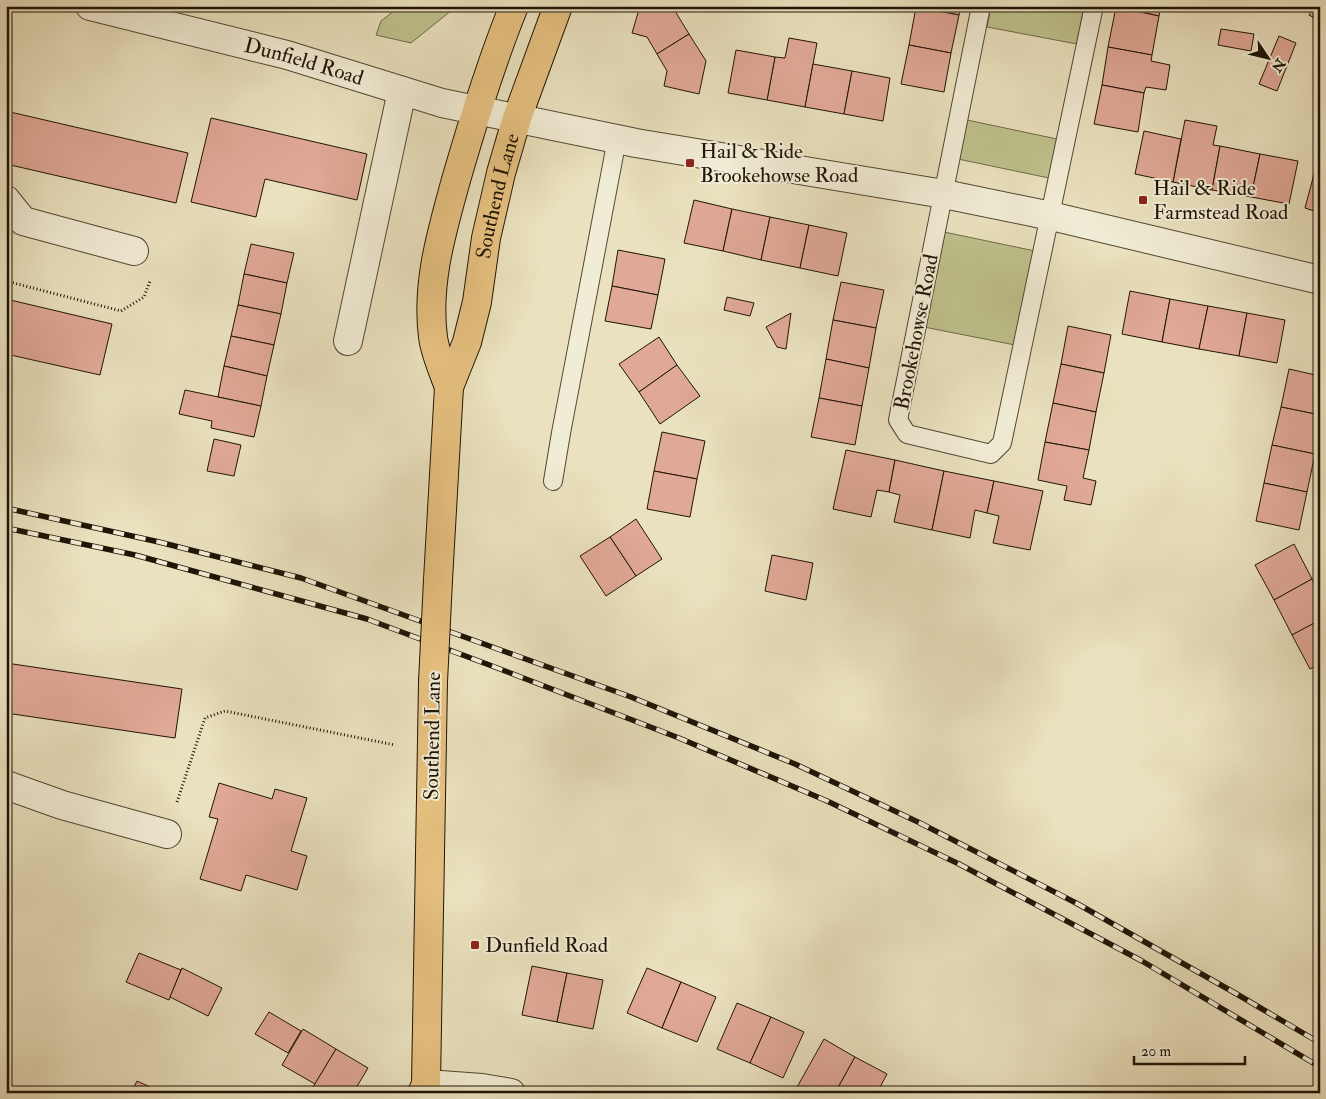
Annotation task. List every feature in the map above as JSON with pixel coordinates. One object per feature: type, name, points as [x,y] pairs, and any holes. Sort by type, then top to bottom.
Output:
[{"type":"main road","name":"Southend Lane","points":[[449,387],[433,338],[431,291],[443,227],[476,109],[514,6]]},
{"type":"main road","name":"Southend Lane","points":[[426,1090],[433,682],[449,387],[467,342],[477,302],[486,238],[501,173],[517,118],[558,6]]},
{"type":"street","name":"Dunfield Road","points":[[90,6],[124,10],[287,55],[442,103],[517,118]]},
{"type":"street","points":[[348,341],[402,91]]},
{"type":"street","points":[[517,118],[617,139],[944,194],[1051,216],[1320,280]]},
{"type":"street","points":[[6,200],[23,221],[134,251]]},
{"type":"street","points":[[6,785],[62,805],[167,834]]},
{"type":"street","points":[[426,1090],[482,1088],[511,1093]]},
{"type":"lane","name":"Brookehowse Road","points":[[981,6],[898,420],[907,434],[991,454],[1002,443],[1094,6]]},
{"type":"lane","points":[[553,482],[617,139]]},
{"type":"path","points":[[6,281],[121,311],[144,297],[158,260],[134,251]]},
{"type":"path","points":[[167,834],[205,718],[225,710],[396,745]]},
{"type":"green space","points":[[400,6],[457,6],[411,43],[376,35],[381,21]]},
{"type":"green space","points":[[991,6],[1084,6],[1077,44],[987,27]]},
{"type":"green space","points":[[967,120],[1057,139],[1049,178],[958,159]]},
{"type":"green space","points":[[944,232],[1035,251],[1015,345],[924,327]]},
{"type":"building","points":[[640,6],[672,6],[689,34],[657,54],[647,37],[632,33]]},
{"type":"building","points":[[916,6],[961,6],[959,15]]},
{"type":"building","points":[[1116,6],[1161,6],[1159,16]]},
{"type":"building","points":[[1314,6],[1320,6],[1320,21],[1309,15]]},
{"type":"building","points":[[916,7],[959,15],[951,53],[909,45]]},
{"type":"building","points":[[1116,7],[1159,16],[1152,55],[1108,47]]},
{"type":"building","points":[[1221,29],[1254,34],[1251,51],[1218,45]]},
{"type":"building","points":[[689,34],[706,61],[699,94],[664,86],[667,71],[657,54]]},
{"type":"building","points":[[1279,36],[1296,43],[1277,91],[1259,84]]},
{"type":"building","points":[[789,38],[817,43],[805,107],[767,100],[775,57],[785,58]]},
{"type":"building","points":[[909,45],[951,53],[944,92],[901,84]]},
{"type":"building","points":[[1108,47],[1152,55],[1151,61],[1170,65],[1166,90],[1146,87],[1144,93],[1102,85]]},
{"type":"building","points":[[736,50],[775,57],[767,100],[728,93]]},
{"type":"building","points":[[813,64],[852,71],[844,114],[805,107]]},
{"type":"building","points":[[852,71],[890,78],[883,121],[844,114]]},
{"type":"building","points":[[1102,85],[1144,93],[1138,132],[1094,124]]},
{"type":"building","points":[[10,112],[188,153],[176,203],[6,164],[6,127]]},
{"type":"building","points":[[211,118],[367,154],[357,200],[265,179],[256,217],[191,202]]},
{"type":"building","points":[[1185,120],[1217,126],[1213,145],[1220,146],[1212,190],[1173,182]]},
{"type":"building","points":[[1144,131],[1181,139],[1173,182],[1135,174]]},
{"type":"building","points":[[1220,146],[1260,154],[1251,197],[1212,190]]},
{"type":"building","points":[[1260,154],[1298,161],[1289,204],[1251,197]]},
{"type":"building","points":[[1314,174],[1320,176],[1320,213],[1305,208]]},
{"type":"building","points":[[694,200],[732,209],[723,251],[684,243]]},
{"type":"building","points":[[732,209],[770,217],[761,260],[723,251]]},
{"type":"building","points":[[770,217],[809,225],[800,268],[761,260]]},
{"type":"building","points":[[809,225],[847,233],[838,276],[800,268]]},
{"type":"building","points":[[251,244],[294,253],[287,283],[244,274]]},
{"type":"building","points":[[618,250],[665,259],[658,295],[612,286]]},
{"type":"building","points":[[244,274],[287,283],[281,314],[238,305]]},
{"type":"building","points":[[841,282],[884,290],[876,328],[833,320]]},
{"type":"building","points":[[612,286],[658,295],[651,329],[605,321]]},
{"type":"building","points":[[1130,291],[1170,299],[1162,342],[1122,334]]},
{"type":"building","points":[[727,297],[754,303],[750,316],[724,310]]},
{"type":"building","points":[[6,299],[112,324],[100,375],[6,354]]},
{"type":"building","points":[[1170,299],[1208,306],[1199,349],[1162,342]]},
{"type":"building","points":[[238,305],[281,314],[274,345],[231,336]]},
{"type":"building","points":[[1208,306],[1247,313],[1239,356],[1199,349]]},
{"type":"building","points":[[791,313],[786,349],[777,347],[766,327]]},
{"type":"building","points":[[1247,313],[1285,320],[1277,363],[1239,356]]},
{"type":"building","points":[[833,320],[876,328],[869,368],[826,359]]},
{"type":"building","points":[[1068,326],[1111,335],[1104,373],[1061,364]]},
{"type":"building","points":[[231,336],[274,345],[267,376],[224,366]]},
{"type":"building","points":[[659,337],[677,365],[639,392],[619,364]]},
{"type":"building","points":[[826,359],[869,368],[862,406],[819,398]]},
{"type":"building","points":[[1061,364],[1104,373],[1096,412],[1053,403]]},
{"type":"building","points":[[677,365],[700,396],[660,424],[639,392]]},
{"type":"building","points":[[224,366],[267,376],[261,406],[218,397]]},
{"type":"building","points":[[1289,369],[1320,376],[1320,415],[1281,407]]},
{"type":"building","points":[[185,390],[261,406],[254,437],[211,428],[212,421],[179,414]]},
{"type":"building","points":[[819,398],[862,406],[855,445],[811,437]]},
{"type":"building","points":[[1053,403],[1096,412],[1089,450],[1045,442]]},
{"type":"building","points":[[1281,407],[1320,415],[1320,432],[1315,454],[1272,445]]},
{"type":"building","points":[[662,432],[705,441],[697,479],[654,471]]},
{"type":"building","points":[[214,439],[241,445],[234,476],[207,471]]},
{"type":"building","points":[[1045,442],[1089,450],[1083,478],[1096,481],[1091,505],[1064,500],[1067,486],[1038,480]]},
{"type":"building","points":[[1272,445],[1315,454],[1307,492],[1264,483]]},
{"type":"building","points":[[846,450],[895,460],[889,492],[877,490],[871,517],[833,509]]},
{"type":"building","points":[[895,460],[944,471],[932,530],[894,522],[900,495],[889,492]]},
{"type":"building","points":[[654,471],[697,479],[690,517],[647,509]]},
{"type":"building","points":[[944,471],[994,481],[987,513],[975,510],[970,538],[932,530]]},
{"type":"building","points":[[994,481],[1043,491],[1030,550],[993,543],[999,516],[987,513]]},
{"type":"building","points":[[1264,483],[1307,492],[1299,530],[1256,521]]},
{"type":"building","points":[[636,519],[662,559],[636,576],[610,537]]},
{"type":"building","points":[[610,537],[636,576],[606,596],[580,556]]},
{"type":"building","points":[[1294,544],[1312,579],[1274,600],[1255,565]]},
{"type":"building","points":[[772,555],[813,563],[806,600],[765,591]]},
{"type":"building","points":[[1312,579],[1320,593],[1320,620],[1292,635],[1274,600]]},
{"type":"building","points":[[1320,620],[1320,664],[1310,669],[1292,635]]},
{"type":"building","points":[[6,663],[182,689],[175,738],[6,713]]},
{"type":"building","points":[[219,783],[272,799],[275,789],[307,798],[291,851],[307,856],[297,890],[246,875],[241,891],[200,879],[218,819],[209,817]]},
{"type":"building","points":[[139,953],[181,970],[169,1000],[126,982]]},
{"type":"building","points":[[532,966],[567,973],[557,1022],[522,1015]]},
{"type":"building","points":[[182,968],[222,988],[208,1016],[170,997]]},
{"type":"building","points":[[647,968],[681,982],[662,1028],[627,1013]]},
{"type":"building","points":[[567,973],[603,980],[593,1029],[557,1022]]},
{"type":"building","points":[[681,982],[716,997],[697,1042],[662,1028]]},
{"type":"building","points":[[737,1003],[771,1017],[750,1063],[717,1049]]},
{"type":"building","points":[[269,1012],[301,1031],[288,1053],[255,1034]]},
{"type":"building","points":[[771,1017],[804,1032],[783,1078],[750,1063]]},
{"type":"building","points":[[303,1029],[336,1049],[315,1084],[282,1065]]},
{"type":"building","points":[[824,1039],[855,1057],[835,1093],[803,1093],[796,1089]]},
{"type":"building","points":[[336,1049],[368,1068],[353,1093],[324,1093],[313,1087]]},
{"type":"building","points":[[855,1057],[887,1074],[877,1093],[835,1093]]},
{"type":"building","points":[[137,1081],[163,1093],[131,1093]]},
{"type":"railway","points":[[6,508],[159,542],[301,578],[631,697],[795,764],[918,822],[1076,903],[1320,1043]]},
{"type":"railway","points":[[6,528],[135,555],[367,619],[679,738],[827,801],[959,864],[1142,961],[1320,1067]]},
{"type":"place","name":"Hail & Ride Brookehowse Road","points":[[690,163]]},
{"type":"place","name":"Hail & Ride Farmstead Road","points":[[1143,200]]},
{"type":"place","name":"Dunfield Road","points":[[475,945]]}]
